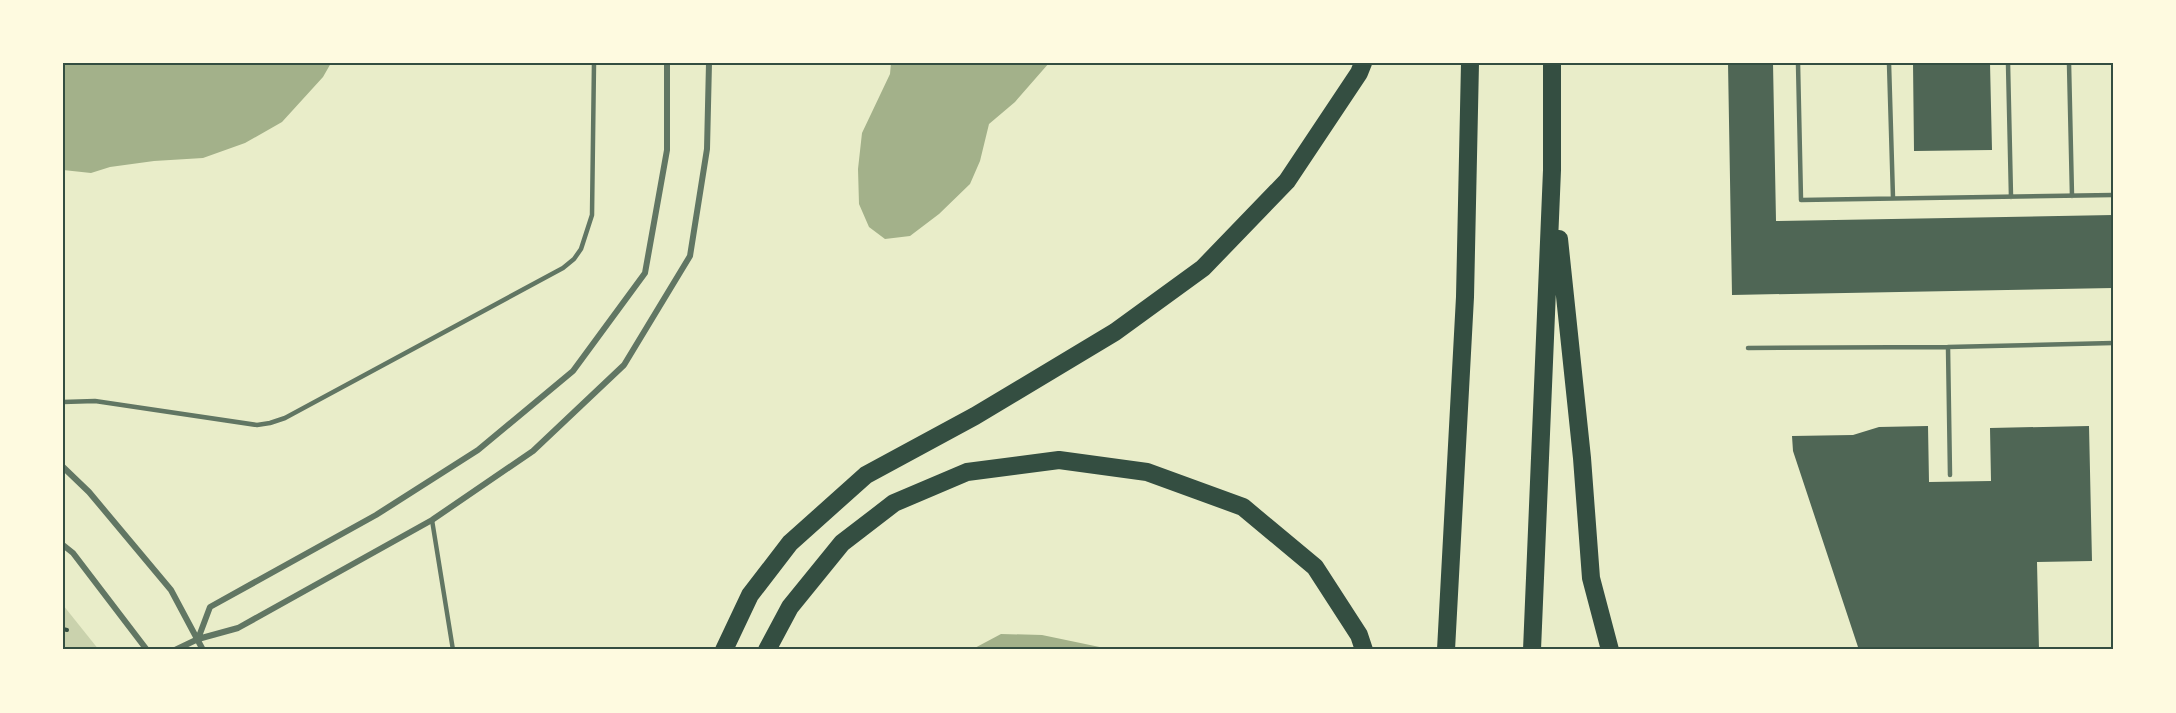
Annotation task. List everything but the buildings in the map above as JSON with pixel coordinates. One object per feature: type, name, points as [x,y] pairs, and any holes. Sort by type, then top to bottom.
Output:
[{"type":"highway","points":[[724,650],[750,595],[790,543],[866,475],[975,416],[1115,332],[1203,268],[1287,181],[1359,73],[1363,63]]},
{"type":"highway","points":[[1446,650],[1465,297],[1470,63]]},
{"type":"highway","points":[[1532,650],[1552,170],[1552,63]]},
{"type":"highway","points":[[1552,170],[1582,458],[1591,578],[1610,650]]},
{"type":"highway","points":[[767,650],[790,607],[842,543],[894,503],[967,472],[1059,460],[1147,472],[1243,507],[1315,567],[1359,635],[1364,650]]},
{"type":"street","points":[[198,639],[210,607],[376,515],[478,450],[573,371],[645,273],[667,150],[667,63]]},
{"type":"street","points":[[175,650],[198,639],[238,628],[432,520],[533,451],[624,365],[690,256],[707,148],[709,63]]},
{"type":"street","points":[[63,467],[89,492],[171,590],[202,650]]},
{"type":"street","points":[[63,545],[73,553],[147,650]]},
{"type":"lane","points":[[63,402],[95,401],[257,425],[270,423],[293,414],[563,268],[581,249],[592,215],[594,63]]},
{"type":"lane","points":[[1798,63],[1801,200],[2113,195]]},
{"type":"lane","points":[[1889,63],[1893,198]]},
{"type":"lane","points":[[2008,63],[2011,197]]},
{"type":"lane","points":[[2069,63],[2072,196]]},
{"type":"lane","points":[[1748,348],[2113,343]]},
{"type":"lane","points":[[1947,347],[1950,475]]},
{"type":"lane","points":[[432,520],[453,650]]},
{"type":"shaded area","points":[[63,63],[331,63],[323,77],[282,122],[245,143],[203,158],[154,161],[110,167],[91,173],[63,170]]},
{"type":"shaded area","points":[[891,63],[1049,63],[1015,102],[989,124],[980,161],[970,184],[939,214],[910,236],[885,239],[869,227],[859,204],[858,169],[862,133],[890,74]]},
{"type":"shaded area","points":[[63,605],[99,650],[63,650]]},
{"type":"shaded area","points":[[1001,634],[1042,635],[1114,650],[971,650]]}]
